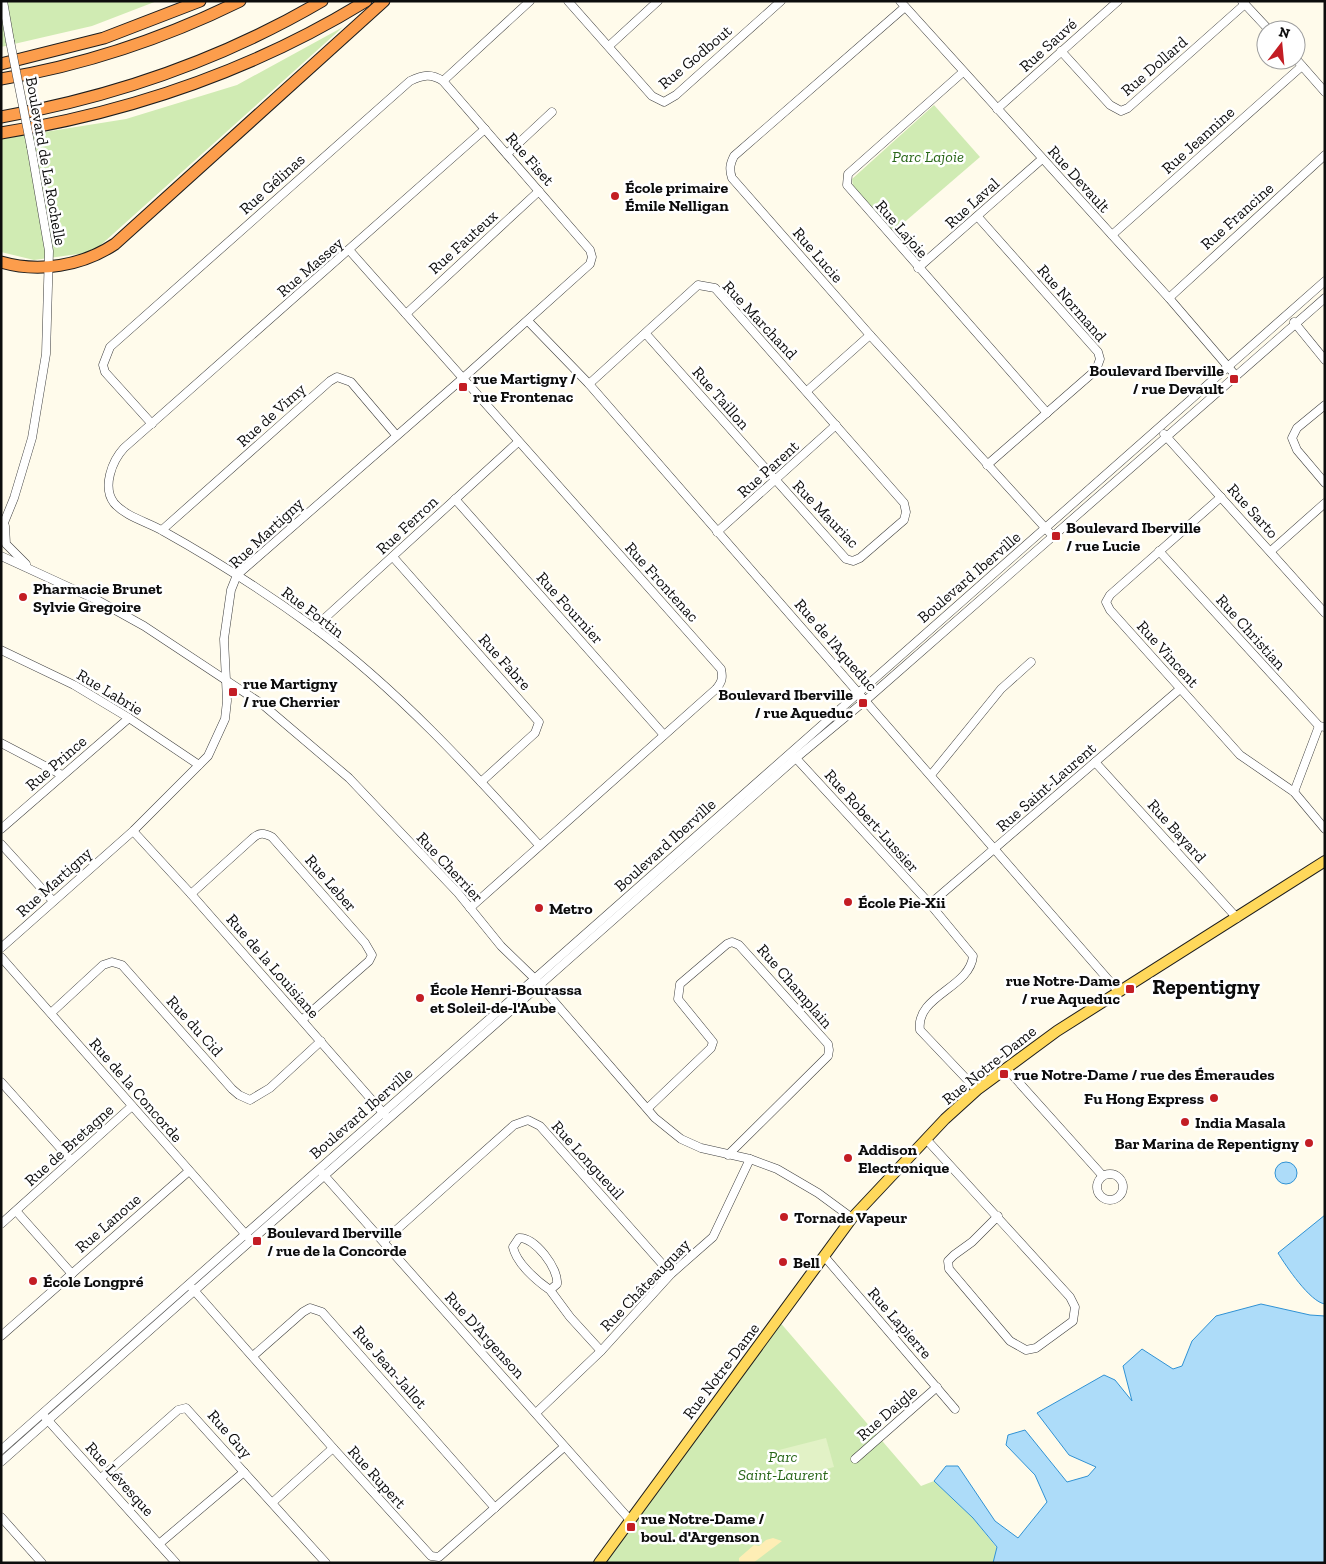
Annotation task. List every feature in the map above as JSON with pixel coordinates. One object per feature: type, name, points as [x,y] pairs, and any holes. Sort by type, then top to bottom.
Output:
[{"type":"highway","points":[[1,64],[104,38],[200,1]]},
{"type":"highway","points":[[1,79],[58,67],[125,48],[193,22],[240,1]]},
{"type":"highway","points":[[1,117],[95,96],[168,73],[243,42],[322,1]]},
{"type":"highway","points":[[1,133],[113,110],[193,85],[280,48],[366,1]]},
{"type":"highway","points":[[1,262],[49,267],[92,256],[122,238],[384,1]]},
{"type":"main road","name":"Rue Notre-Dame","points":[[599,1563],[852,1218],[926,1139],[977,1090],[1057,1031],[1325,862]]},
{"type":"street","name":"Boulevard de La Rochelle","points":[[1,530],[10,509],[32,438],[44,376],[49,267],[44,216],[2,1]]},
{"type":"street","points":[[443,81],[530,1]]},
{"type":"street","name":"Rue Godbout","points":[[568,1],[652,96],[664,102],[676,95],[781,1]]},
{"type":"street","points":[[608,46],[658,1]]},
{"type":"street","name":"Rue Sauvé","points":[[997,109],[1118,1]]},
{"type":"street","points":[[1244,3],[1260,20]]},
{"type":"street","name":"Rue Dollard","points":[[1061,51],[1110,105],[1121,111],[1128,108],[1244,3]]},
{"type":"street","name":"Rue Devault","points":[[903,4],[1169,298],[1236,376]]},
{"type":"street","name":"Rue Lucie","points":[[903,4],[734,156],[730,164],[732,178],[870,336],[1052,536]]},
{"type":"street","name":"Rue Jeannine","points":[[1112,236],[1291,70]]},
{"type":"street","points":[[1305,70],[1325,92]]},
{"type":"street","name":"Rue Lajoie","points":[[963,72],[848,174],[849,189],[1046,413]]},
{"type":"street","name":"Rue Gélinas","points":[[152,424],[105,372],[103,364],[110,347],[410,81],[423,75],[435,75],[443,81]]},
{"type":"street","name":"Rue Fiset","points":[[443,81],[590,250],[592,257]]},
{"type":"street","points":[[507,154],[552,112]]},
{"type":"street","name":"Rue Massey","points":[[152,424],[485,129]]},
{"type":"street","name":"Rue Francine","points":[[1169,298],[1325,155]]},
{"type":"street","name":"Rue Laval","points":[[918,268],[1042,159]]},
{"type":"street","name":"Rue Fauteux","points":[[406,314],[540,191]]},
{"type":"street","name":"Rue Normand","points":[[978,216],[1098,352],[1100,359],[1096,370],[987,466]]},
{"type":"street","name":"Rue Frontenac","points":[[350,250],[462,379],[721,669],[722,682],[716,689],[470,908]]},
{"type":"street","name":"Rue Martigny","points":[[1,948],[133,831],[208,756],[225,719],[226,678],[224,639],[231,590],[237,575],[528,321],[590,264],[592,257]]},
{"type":"street","name":"Boulevard Iberville","points":[[1,1450],[326,1177],[794,755],[859,692],[1325,282]]},
{"type":"street","name":"Rue Marchand","points":[[588,384],[646,334],[698,285],[716,288],[836,425]]},
{"type":"street","name":"Boulevard Iberville","points":[[1,1462],[192,1288],[245,1234],[534,979],[794,755],[866,700],[1052,536],[1168,438],[1325,298]]},
{"type":"street","points":[[1288,315],[1325,360]]},
{"type":"street","name":"Rue de l'Aqueduc","points":[[528,321],[588,384],[866,700],[1119,992]]},
{"type":"street","name":"Rue Taillon","points":[[646,334],[776,481]]},
{"type":"street","points":[[807,390],[870,336]]},
{"type":"street","name":"Rue de Vimy","points":[[162,530],[330,381],[338,377],[351,382],[396,435]]},
{"type":"street","points":[[1325,405],[1297,428],[1292,438],[1296,450],[1325,483]]},
{"type":"street","name":"Rue Fortin","points":[[152,424],[117,456],[110,477],[109,493],[119,509],[162,530],[237,575],[314,628],[386,688],[481,782],[539,845]]},
{"type":"street","name":"Rue Mauriac","points":[[776,481],[846,559],[853,561],[860,558],[904,520],[904,502],[836,425]]},
{"type":"street","name":"Rue Parent","points":[[717,532],[776,481],[836,425]]},
{"type":"street","name":"Rue Sarto","points":[[1160,428],[1325,613]]},
{"type":"street","name":"Rue Ferron","points":[[314,628],[518,442]]},
{"type":"street","name":"Rue Vincent","points":[[1221,497],[1159,551],[1110,596],[1106,602],[1110,610],[1240,755],[1294,792],[1325,829]]},
{"type":"street","name":"Rue Fournier","points":[[455,500],[664,735]]},
{"type":"street","points":[[1270,552],[1325,503]]},
{"type":"street","points":[[10,509],[4,530],[6,544],[20,560],[51,579]]},
{"type":"street","name":"Rue Christian","points":[[1159,551],[1322,727]]},
{"type":"street","name":"Rue Cherrier","points":[[1,556],[99,601],[144,626],[226,678],[262,704],[349,778],[470,908],[500,946],[534,979],[655,1118],[681,1139],[701,1148],[763,1163],[800,1181],[852,1218]]},
{"type":"street","name":"Rue Fabre","points":[[393,557],[539,722],[535,733],[481,782]]},
{"type":"street","name":"Rue Labrie","points":[[1,650],[74,686],[129,718],[199,765]]},
{"type":"street","points":[[931,775],[1001,689],[1031,662]]},
{"type":"street","name":"Rue Saint-Laurent","points":[[930,904],[1180,689]]},
{"type":"street","name":"Rue Prince","points":[[1,830],[129,718]]},
{"type":"street","points":[[1294,792],[1322,727]]},
{"type":"street","points":[[1,742],[62,775]]},
{"type":"street","name":"Rue Robert-Lussier","points":[[794,755],[930,904],[973,956],[970,969],[924,1010],[919,1021],[920,1030],[977,1090]]},
{"type":"street","name":"Rue Bayard","points":[[1096,762],[1237,918]]},
{"type":"street","name":"Rue de la Louisiane","points":[[133,831],[390,1120]]},
{"type":"street","name":"Rue Leber","points":[[191,894],[253,838],[259,834],[272,837],[365,943],[372,955],[369,961],[302,1020]]},
{"type":"street","points":[[1,844],[54,901]]},
{"type":"street","name":"Rue Champlain","points":[[648,1108],[711,1048],[713,1042],[678,999],[680,984],[727,944],[732,942],[739,944],[828,1044],[829,1050],[828,1056],[728,1155]]},
{"type":"street","name":"Rue de la Concorde","points":[[1,956],[251,1241]]},
{"type":"street","name":"Rue du Cid","points":[[51,1012],[103,965],[112,962],[122,965],[232,1089],[239,1096],[250,1100],[270,1088],[321,1041]]},
{"type":"street","points":[[1006,1068],[1102,1175]]},
{"type":"street","points":[[1,1082],[71,1160]]},
{"type":"street","name":"Rue de Bretagne","points":[[1,1224],[17,1212],[71,1160],[132,1106]]},
{"type":"street","name":"Rue Longueuil","points":[[384,1241],[514,1126],[528,1120],[534,1121],[540,1126],[671,1274]]},
{"type":"street","points":[[926,1139],[998,1216],[1070,1297],[1075,1307],[1073,1321],[1036,1348],[1026,1350],[1010,1341],[949,1269],[948,1261],[972,1242],[998,1216]]},
{"type":"street","name":"Rue Châteauguay","points":[[536,1412],[601,1351],[671,1274],[713,1237],[750,1159]]},
{"type":"street","name":"Rue D'Argenson","points":[[318,1170],[384,1241],[630,1520]]},
{"type":"street","name":"Rue Lanoue","points":[[1,1336],[188,1171]]},
{"type":"street","points":[[17,1212],[72,1274]]},
{"type":"street","points":[[550,1290],[557,1284],[556,1270],[532,1242],[525,1237],[520,1238],[513,1247],[514,1254],[540,1283],[550,1290],[570,1317],[601,1351]]},
{"type":"street","name":"Rue Lapierre","points":[[824,1256],[955,1408]]},
{"type":"street","name":"Rue Rupert","points":[[192,1288],[431,1556],[439,1557],[564,1447]]},
{"type":"street","name":"Rue Jean-Jallot","points":[[253,1356],[302,1312],[310,1308],[322,1312],[495,1508]]},
{"type":"street","name":"Rue Daigle","points":[[855,1459],[937,1387]]},
{"type":"street","name":"Rue Guy","points":[[101,1478],[178,1410],[186,1408],[273,1502],[326,1563]]},
{"type":"street","name":"Rue Lévesque","points":[[42,1414],[176,1563]]},
{"type":"street","points":[[273,1502],[333,1448]]},
{"type":"street","points":[[159,1544],[244,1472]]},
{"type":"street","points":[[1,1516],[42,1563]]},
{"type":"green space","points":[[1,1],[157,1],[92,26],[1,47]]},
{"type":"green space","points":[[343,27],[93,252],[34,260],[1,252],[1,139],[126,119],[237,85]]},
{"type":"green space","name":"Parc Lajoie","points":[[934,105],[980,157],[893,232],[853,187],[852,179]]},
{"type":"green space","name":"Parc Saint-Laurent","points":[[778,1320],[921,1486],[934,1481],[973,1518],[997,1548],[993,1563],[599,1563]]},
{"type":"green space","points":[[826,1438],[834,1467],[786,1479],[779,1450]]},
{"type":"sand","points":[[773,1538],[782,1541],[753,1563],[739,1563],[739,1558],[754,1545],[759,1546],[766,1540]]},
{"type":"water","points":[[1286,1162],[1294,1165],[1297,1173],[1294,1181],[1286,1184],[1278,1181],[1275,1173],[1278,1165]]},
{"type":"water","points":[[1325,1215],[1325,1304],[1312,1297],[1292,1274],[1278,1253]]},
{"type":"water","points":[[1261,1304],[1310,1315],[1325,1316],[1325,1563],[993,1563],[997,1547],[973,1518],[934,1481],[946,1466],[958,1466],[995,1521],[1018,1538],[1047,1502],[1035,1475],[1006,1445],[1008,1435],[1025,1430],[1067,1482],[1088,1476],[1096,1467],[1069,1455],[1037,1413],[1104,1375],[1115,1380],[1132,1401],[1123,1366],[1142,1349],[1173,1369],[1182,1366],[1192,1341],[1216,1316]]},
{"type":"place","name":"École primaire Émile Nelligan","points":[[615,196]]},
{"type":"place","name":"Boulevard Iberville / rue Devault","points":[[1234,379]]},
{"type":"place","name":"rue Martigny / rue Frontenac","points":[[463,387]]},
{"type":"place","name":"Boulevard Iberville / rue Lucie","points":[[1056,536]]},
{"type":"place","name":"Pharmacie Brunet Sylvie Gregoire","points":[[23,597]]},
{"type":"place","name":"rue Martigny / rue Cherrier","points":[[233,692]]},
{"type":"place","name":"Boulevard Iberville / rue Aqueduc","points":[[863,703]]},
{"type":"place","name":"École Pie-Xii","points":[[848,902]]},
{"type":"place","name":"Metro","points":[[539,908]]},
{"type":"place","name":"rue Notre-Dame / rue Aqueduc","points":[[1130,989]]},
{"type":"place","name":"École Henri-Bourassa et Soleil-de-l'Aube","points":[[420,998]]},
{"type":"place","name":"rue Notre-Dame / rue des Émeraudes","points":[[1004,1074]]},
{"type":"place","name":"Fu Hong Express","points":[[1214,1098]]},
{"type":"place","name":"India Masala","points":[[1185,1122]]},
{"type":"place","name":"Bar Marina de Repentigny","points":[[1309,1143]]},
{"type":"place","name":"Addison Electronique","points":[[848,1158]]},
{"type":"place","name":"Tornade Vapeur","points":[[784,1217]]},
{"type":"place","name":"Boulevard Iberville / rue de la Concorde","points":[[257,1241]]},
{"type":"place","name":"Bell","points":[[783,1262]]},
{"type":"place","name":"École Longpré","points":[[33,1281]]},
{"type":"place","name":"rue Notre-Dame / boul. d'Argenson","points":[[631,1527]]},
{"type":"district","name":"Repentigny","points":[[1206,986]]}]
